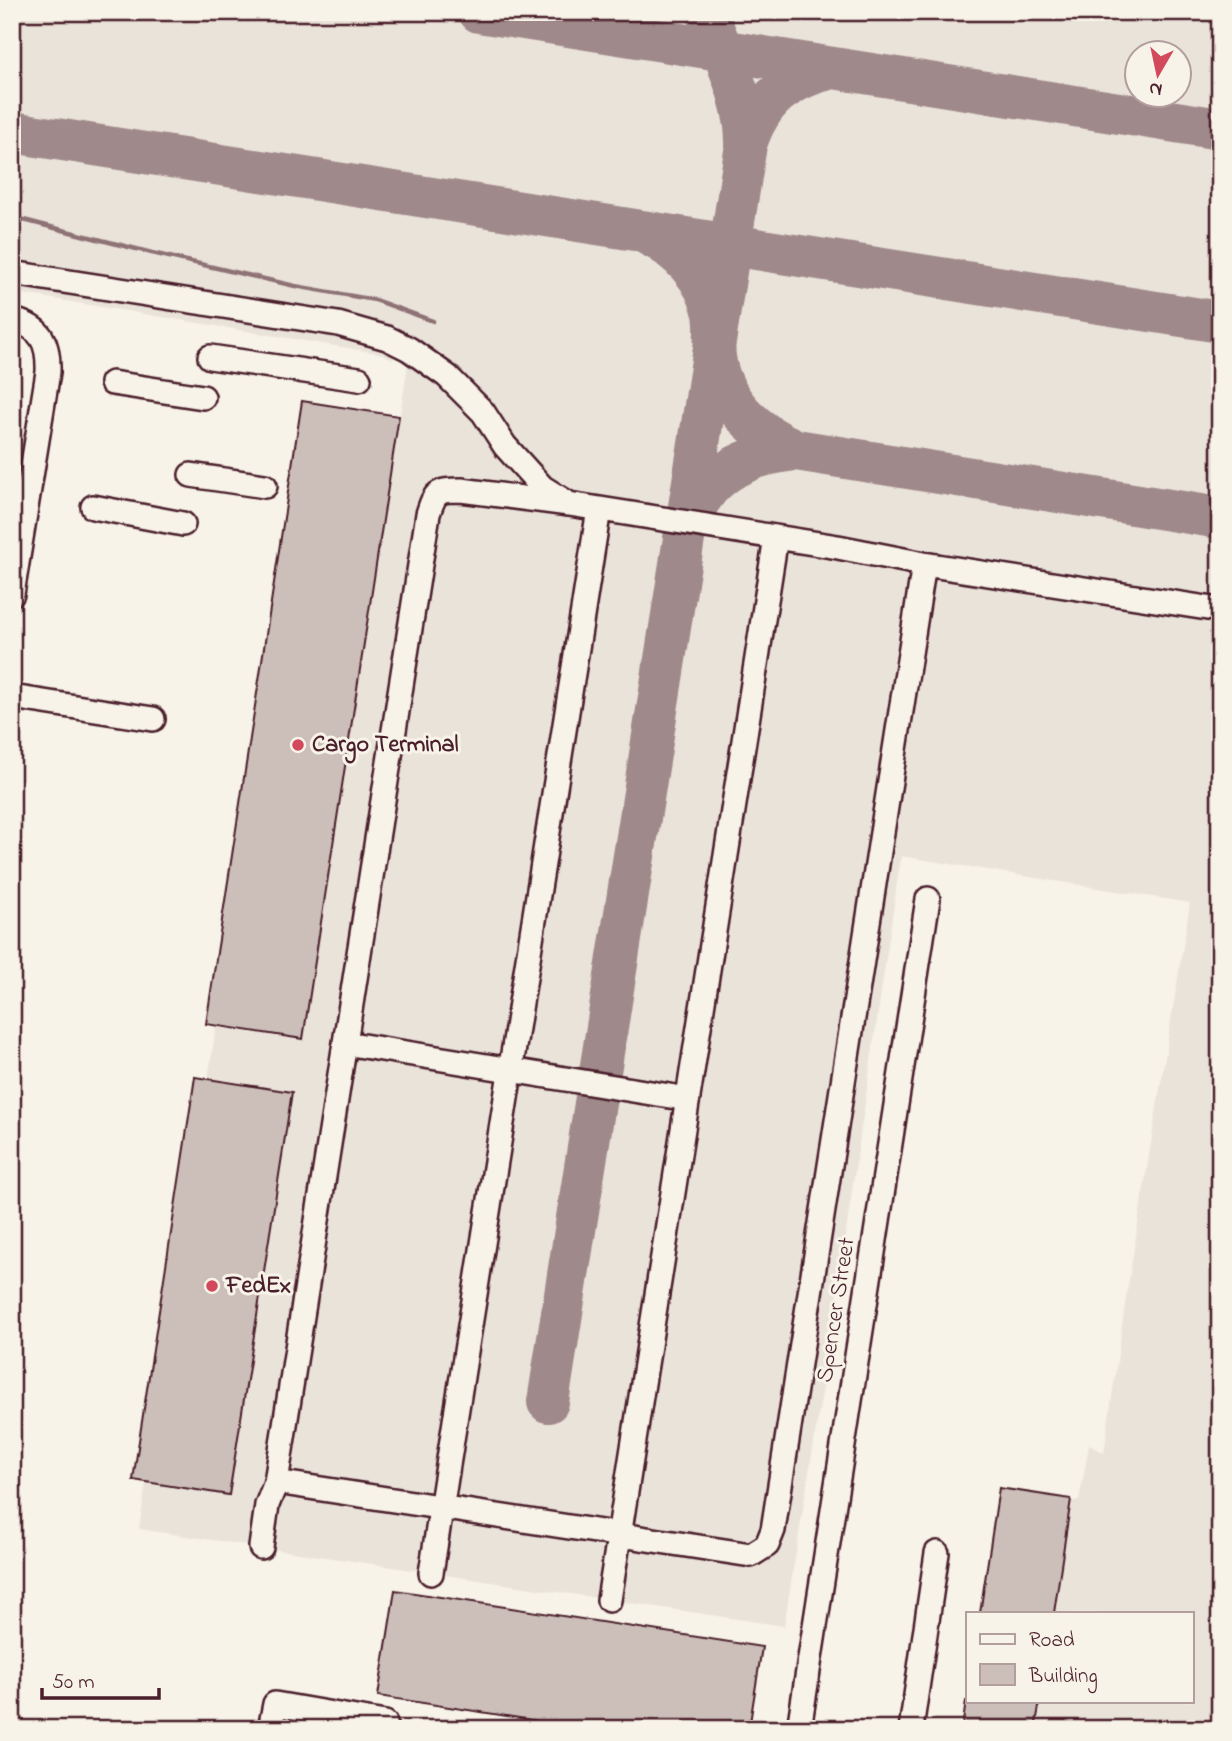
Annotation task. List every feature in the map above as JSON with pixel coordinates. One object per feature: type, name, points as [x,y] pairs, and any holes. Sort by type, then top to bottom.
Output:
[{"type":"street","points":[[12,274],[338,324],[387,338],[409,349],[447,376],[483,412],[505,446],[542,487],[569,504]]},
{"type":"street","points":[[12,320],[36,330],[48,354],[48,373],[12,594]]},
{"type":"street","points":[[210,357],[359,379]]},
{"type":"street","points":[[112,383],[203,397]]},
{"type":"street","points":[[191,475],[265,486]]},
{"type":"street","points":[[261,1547],[267,1505],[276,1482],[426,528],[433,498],[437,493],[454,490],[569,504],[924,564],[1220,610]]},
{"type":"street","points":[[93,508],[183,524]]},
{"type":"street","points":[[430,1573],[599,509]]},
{"type":"street","points":[[609,1600],[776,537]]},
{"type":"street","points":[[276,1482],[751,1555],[762,1550],[771,1538],[924,564]]},
{"type":"street","points":[[12,697],[153,719]]},
{"type":"street","name":"Spencer Street","points":[[799,1729],[928,899]]},
{"type":"street","points":[[345,1044],[688,1099]]},
{"type":"street","points":[[911,1729],[937,1553]]},
{"type":"street","points":[[270,1729],[275,1704],[385,1723],[384,1729]]},
{"type":"shaded area","points":[[12,12],[1220,12],[1220,1729],[1035,1729],[1039,1702],[1194,1702],[1194,1612],[1053,1612],[1071,1501],[1079,1501],[1089,1445],[1104,1453],[1126,1298],[1190,903],[901,856],[827,1362],[784,1626],[139,1529],[216,1027],[301,1040],[408,365],[394,357],[392,359],[383,354],[12,292]]},
{"type":"building","name":"Cargo Terminal","points":[[302,401],[399,416],[303,1039],[206,1024]]},
{"type":"building","name":"FedEx","points":[[195,1077],[292,1092],[229,1495],[133,1480]]},
{"type":"building","points":[[999,1488],[1071,1499],[1054,1612],[980,1612]]},
{"type":"building","points":[[395,1590],[762,1647],[749,1729],[590,1729],[378,1696]]},
{"type":"building","points":[[966,1701],[1040,1702],[1035,1729],[962,1729]]},
{"type":"waterway","points":[[12,217],[295,286],[375,300],[433,321]]},
{"type":"taxiway","points":[[479,12],[1220,129]]},
{"type":"taxiway","points":[[548,1402],[746,145],[743,111],[707,12]]},
{"type":"taxiway","points":[[746,145],[759,116],[777,94],[802,78],[832,68]]},
{"type":"taxiway","points":[[12,132],[1220,322]]},
{"type":"taxiway","points":[[647,234],[670,247],[698,277],[714,314],[715,357],[725,388],[733,402],[754,425],[781,443],[796,450],[1220,518]]},
{"type":"taxiway","points":[[688,515],[708,489],[727,472],[759,457],[796,450]]},
{"type":"place","name":"Cargo Terminal","points":[[298,745]]},
{"type":"place","name":"FedEx","points":[[212,1286]]}]
